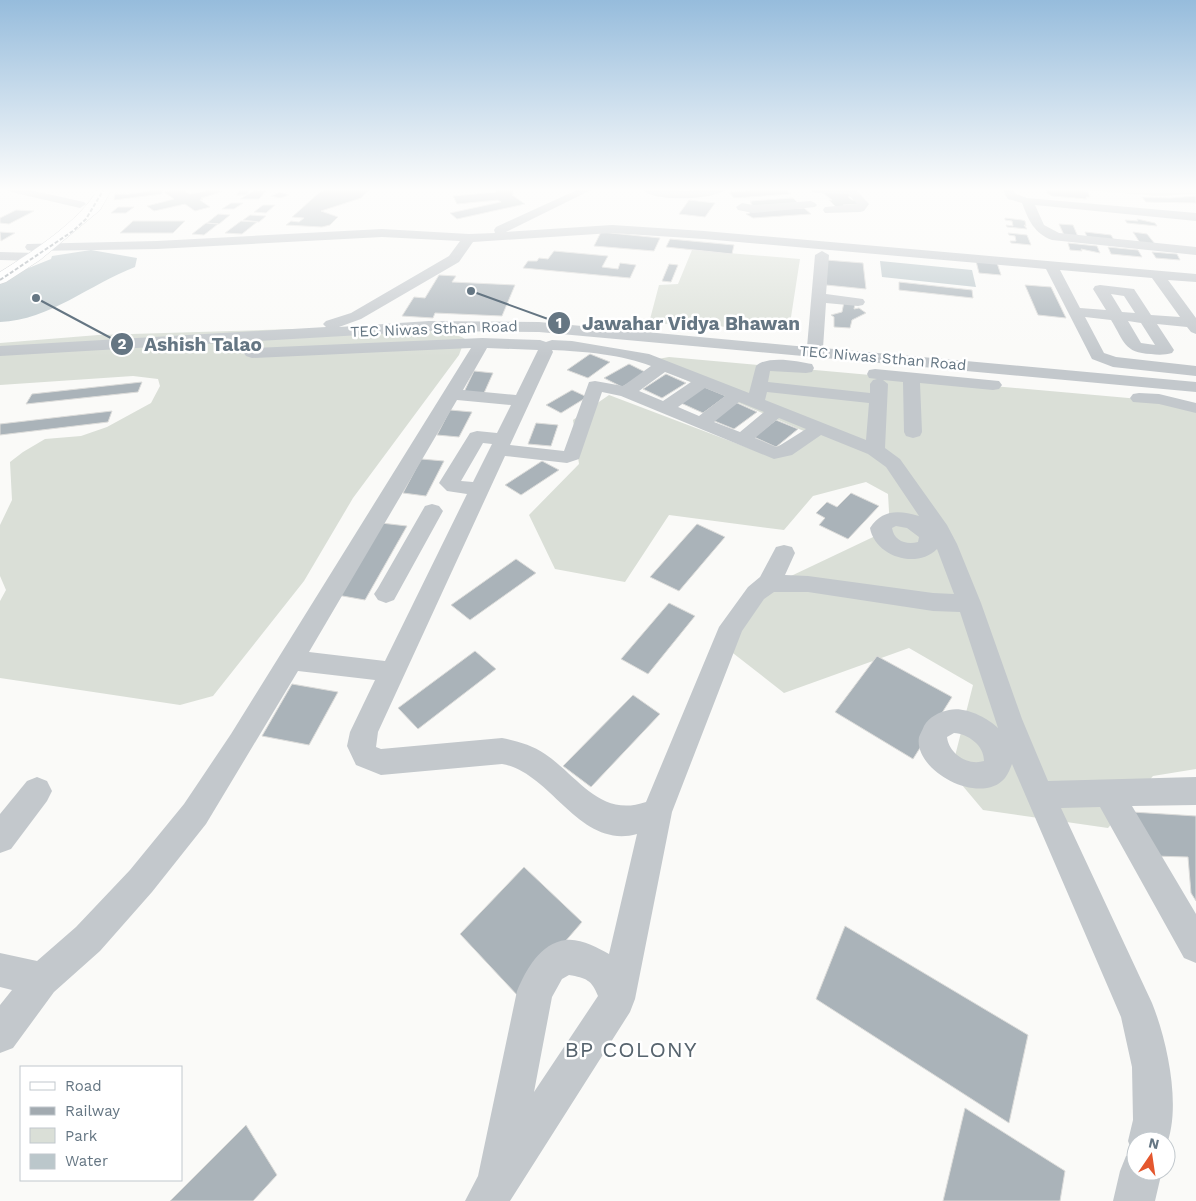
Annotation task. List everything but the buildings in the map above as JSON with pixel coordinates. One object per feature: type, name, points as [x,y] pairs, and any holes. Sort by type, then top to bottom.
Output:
[{"type":"main road","points":[[0,267],[16,257],[43,246]]},
{"type":"main road","points":[[0,279],[43,246]]},
{"type":"street","points":[[43,246],[154,245]]},
{"type":"street","points":[[0,337],[332,324],[356,316],[454,259],[464,245]]},
{"type":"street","points":[[815,352],[825,245]]},
{"type":"street","points":[[905,245],[1053,270],[1160,279],[1196,278]]},
{"type":"street","points":[[1141,245],[1195,250]]},
{"type":"street","points":[[0,256],[16,257]]},
{"type":"street","points":[[1053,270],[1098,356],[1106,360],[1196,371]]},
{"type":"street","points":[[1160,279],[1194,326]]},
{"type":"street","points":[[1100,289],[1129,292],[1166,348],[1164,351],[1140,349],[1135,346],[1117,316],[1100,289]]},
{"type":"street","points":[[819,298],[858,302]]},
{"type":"street","points":[[1075,312],[1194,326]]},
{"type":"street","name":"TEC Niwas Sthan Road","points":[[0,351],[449,326],[539,327],[584,329],[1196,387]]},
{"type":"street","points":[[0,1035],[42,980],[88,939],[134,888],[195,814],[241,743],[482,343]]},
{"type":"street","points":[[236,353],[482,343],[546,347],[572,346],[607,370],[626,392],[742,440],[779,453],[821,427]]},
{"type":"street","points":[[546,347],[505,429],[480,490],[364,732],[362,746],[366,756],[380,762],[502,750],[521,755],[535,764],[599,816],[621,822],[657,812]]},
{"type":"street","points":[[0,363],[216,354]]},
{"type":"street","points":[[451,394],[505,429],[567,457],[572,455],[607,370],[644,357],[738,394],[878,402],[912,409]]},
{"type":"street","points":[[626,392],[663,365]]},
{"type":"street","points":[[757,394],[762,370],[769,365],[1159,399],[1196,408]]},
{"type":"street","points":[[875,450],[880,375]]},
{"type":"street","points":[[665,408],[704,381]]},
{"type":"street","points":[[911,383],[913,432]]},
{"type":"street","points":[[701,423],[738,394]]},
{"type":"street","points":[[757,394],[777,410],[875,450],[893,463],[933,531],[946,544],[969,603],[1008,719],[1035,786],[1139,1016],[1151,1067],[1153,1120],[1150,1131]]},
{"type":"street","points":[[742,440],[777,410]]},
{"type":"street","points":[[435,584],[391,586],[427,520],[459,534]]},
{"type":"street","points":[[491,1194],[617,999],[657,812],[731,627],[756,593],[769,584],[784,553]]},
{"type":"street","points":[[769,584],[808,584],[933,602],[969,603]]},
{"type":"street","points":[[291,660],[393,672]]},
{"type":"street","points":[[978,728],[1008,719]]},
{"type":"street","points":[[959,721],[978,728],[987,735],[998,751],[996,768],[989,773],[974,776],[956,771],[938,755],[934,746],[933,736],[936,729],[941,724],[959,721]]},
{"type":"street","points":[[989,773],[1035,786],[1108,793],[1196,790]]},
{"type":"street","points":[[0,838],[38,791]]},
{"type":"street","points":[[1108,793],[1196,946]]},
{"type":"street","points":[[491,1194],[535,991],[550,968],[566,957],[587,961],[606,972],[617,999]]},
{"type":"street","points":[[0,970],[42,980]]},
{"type":"street","points":[[1134,1201],[1139,1181]]},
{"type":"green space","points":[[692,250],[800,259],[789,330],[649,323],[659,285],[678,284]]},
{"type":"green space","points":[[293,329],[331,332],[420,330],[454,334],[465,339],[459,355],[353,498],[304,581],[213,696],[180,705],[0,678],[0,601],[6,590],[0,576],[0,525],[12,500],[10,462],[45,439],[81,436],[107,427],[151,403],[160,386],[158,379],[133,376],[0,385],[0,343],[98,335]]},
{"type":"green space","points":[[669,357],[1196,404],[1196,769],[1153,776],[1108,828],[983,810],[951,772],[973,685],[909,648],[784,693],[729,650],[747,597],[890,529],[888,494],[866,482],[813,496],[784,530],[669,515],[625,582],[555,569],[529,515],[579,464],[573,420],[609,395],[759,452],[813,435],[660,369],[652,360]]},
{"type":"water","points":[[91,250],[137,258],[135,267],[36,315],[0,322],[0,283],[16,273],[51,259],[52,256]]},
{"type":"water","points":[[880,261],[972,270],[976,287],[882,277]]},
{"type":"railway","points":[[0,280],[52,245]]},
{"type":"place","name":"Jawahar Vidya Bhawan","points":[[471,291]]},
{"type":"place","name":"Ashish Talao","points":[[36,298]]},
{"type":"district","name":"BP COLONY","points":[[631,1049]]}]
